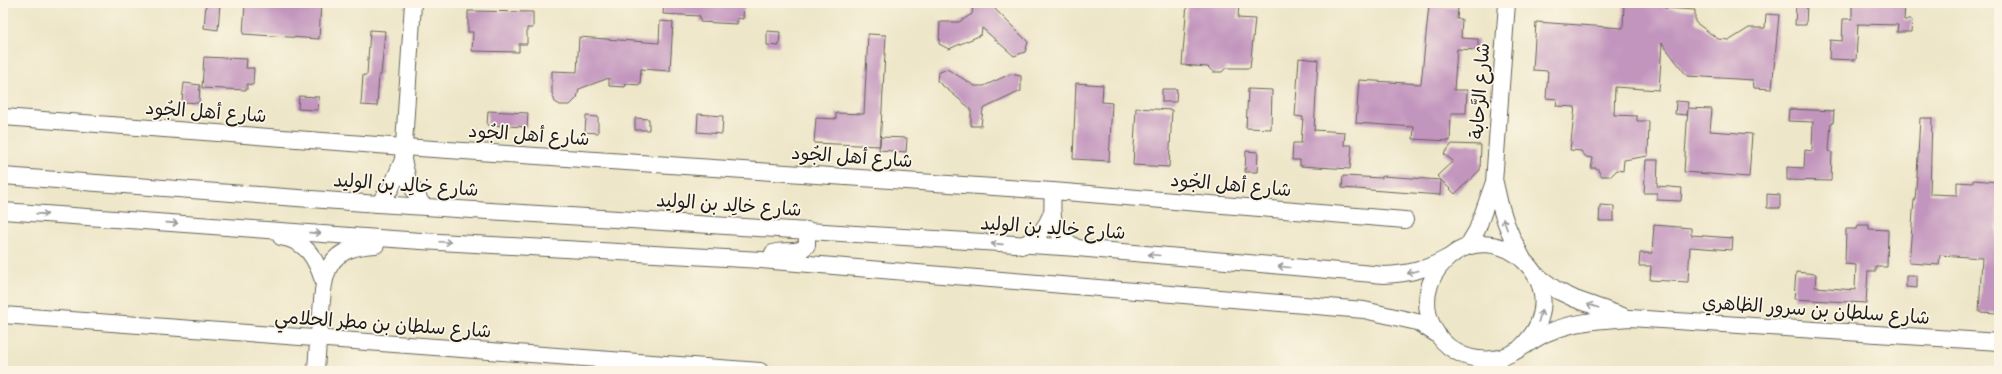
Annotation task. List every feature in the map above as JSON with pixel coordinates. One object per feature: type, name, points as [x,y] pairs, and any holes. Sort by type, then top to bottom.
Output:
[{"type":"street","points":[[378,204],[391,188],[403,153],[413,3]]},
{"type":"street","name":"شارع الرَّحابة","points":[[1506,3],[1494,182],[1500,212],[1510,236],[1523,258]]},
{"type":"street","name":"شارع أهل الجُود","points":[[3,117],[403,153],[1053,191],[1405,220]]},
{"type":"street","points":[[403,153],[412,189],[423,206]]},
{"type":"street","name":"شارع خالِد بن الوليد","points":[[3,176],[378,204],[807,230],[1021,246],[1077,248],[1384,275],[1405,274],[1423,270],[1449,257]]},
{"type":"street","name":"شارع الرَّحابة","points":[[1467,247],[1477,230],[1494,182]]},
{"type":"street","points":[[1021,246],[1032,241],[1048,224],[1052,212],[1053,191]]},
{"type":"street","points":[[3,211],[421,241],[761,260],[1364,310],[1417,322],[1438,336],[1474,371]]},
{"type":"street","points":[[1052,212],[1057,230],[1066,241],[1077,248]]},
{"type":"street","points":[[221,227],[291,238],[301,243],[310,252],[317,263],[323,280]]},
{"type":"street","points":[[761,260],[776,252],[799,251],[804,249],[808,245],[807,230]]},
{"type":"street","points":[[316,371],[323,280],[332,262],[343,252],[359,246],[404,244],[421,241]]},
{"type":"street","points":[[1438,336],[1431,323],[1427,309],[1427,294],[1431,280],[1439,267],[1449,257],[1467,247],[1481,245],[1496,246],[1510,250],[1523,258],[1535,274],[1541,291],[1542,308],[1535,330],[1517,350],[1492,371]]},
{"type":"street","name":"شارع سلطان بن سرور الظاهري","points":[[1535,274],[1558,291],[1575,300],[1630,318]]},
{"type":"street","name":"شارع سلطان بن مطر الحلامي","points":[[3,315],[318,340],[760,371]]},
{"type":"street","name":"شارع سلطان بن سرور الظاهري","points":[[1517,350],[1548,333],[1575,324],[1630,318],[1999,342]]},
{"type":"street","points":[[1451,349],[1472,358],[1483,359],[1500,358],[1517,350]]},
{"type":"building","points":[[206,3],[220,3],[218,30],[204,28]]},
{"type":"building","points":[[245,3],[321,3],[319,39],[243,34]]},
{"type":"building","points":[[664,3],[744,3],[743,19],[737,18],[737,24],[700,22],[700,16],[663,14]]},
{"type":"building","points":[[973,3],[995,3],[995,9],[1028,42],[1025,52],[1014,56],[982,28],[981,35],[949,49],[939,44],[940,22],[959,22],[972,14]]},
{"type":"building","points":[[1187,3],[1239,3],[1238,18],[1255,19],[1250,68],[1226,68],[1222,72],[1213,72],[1208,67],[1182,65]]},
{"type":"building","points":[[1624,3],[1665,3],[1664,8],[1695,10],[1695,22],[1718,39],[1730,40],[1749,28],[1765,28],[1766,14],[1779,15],[1772,89],[1754,88],[1753,80],[1687,76],[1662,43],[1659,90],[1615,87],[1614,115],[1637,116],[1637,121],[1649,121],[1648,156],[1624,160],[1623,171],[1617,170],[1611,176],[1601,176],[1597,168],[1591,168],[1593,158],[1586,157],[1581,151],[1570,150],[1575,107],[1556,106],[1557,99],[1546,98],[1548,71],[1533,70],[1536,22],[1623,28]]},
{"type":"building","points":[[1796,3],[1807,3],[1806,25],[1795,25]]},
{"type":"building","points":[[1852,3],[1905,3],[1904,20],[1912,20],[1911,32],[1897,32],[1898,25],[1858,24],[1856,60],[1829,59],[1830,40],[1842,41],[1843,19],[1852,19]]},
{"type":"building","points":[[1429,5],[1458,8],[1457,19],[1462,19],[1461,38],[1478,39],[1478,50],[1457,49],[1454,90],[1467,90],[1466,113],[1451,113],[1450,141],[1413,139],[1414,127],[1356,123],[1359,80],[1421,84]]},
{"type":"building","points":[[468,11],[533,12],[533,28],[527,28],[527,44],[519,44],[519,52],[472,51],[473,32],[468,32]]},
{"type":"building","points":[[660,21],[673,22],[670,71],[641,69],[640,85],[626,84],[625,87],[609,86],[609,78],[579,89],[577,98],[570,105],[560,105],[555,102],[552,93],[552,71],[577,72],[579,37],[659,43]]},
{"type":"building","points":[[370,30],[385,31],[381,75],[379,75],[377,106],[361,105],[363,75],[367,75]]},
{"type":"building","points":[[767,31],[780,32],[779,46],[767,45]]},
{"type":"building","points":[[868,34],[886,35],[880,146],[814,143],[816,118],[836,119],[836,113],[864,114]]},
{"type":"building","points":[[204,57],[247,59],[246,68],[254,68],[253,85],[247,84],[247,90],[202,88]]},
{"type":"building","points":[[1299,58],[1318,60],[1314,130],[1345,132],[1344,145],[1352,145],[1350,169],[1300,166],[1300,160],[1292,160],[1293,143],[1301,143],[1303,117],[1295,116]]},
{"type":"building","points":[[947,69],[975,86],[984,86],[1010,74],[1021,76],[1021,91],[983,109],[981,126],[971,126],[971,109],[937,81],[938,73]]},
{"type":"building","points":[[184,83],[200,85],[199,103],[182,102]]},
{"type":"building","points":[[1076,83],[1103,85],[1102,102],[1112,103],[1109,161],[1073,159]]},
{"type":"building","points":[[1162,89],[1177,89],[1176,102],[1162,102]]},
{"type":"building","points":[[1248,89],[1272,90],[1271,129],[1246,128]]},
{"type":"building","points":[[299,96],[319,97],[318,110],[298,109]]},
{"type":"building","points":[[1676,101],[1688,102],[1687,115],[1675,114]]},
{"type":"building","points":[[1136,108],[1172,110],[1169,167],[1133,165]]},
{"type":"building","points":[[1688,108],[1712,109],[1710,131],[1752,134],[1749,177],[1684,172]]},
{"type":"building","points":[[1789,109],[1834,111],[1833,123],[1831,123],[1829,151],[1832,152],[1831,181],[1787,180],[1787,167],[1804,168],[1805,150],[1812,151],[1813,122],[1788,121]]},
{"type":"building","points":[[488,111],[528,113],[527,127],[487,125]]},
{"type":"building","points":[[698,114],[723,116],[722,134],[697,132]]},
{"type":"building","points":[[586,116],[598,117],[598,133],[585,132]]},
{"type":"building","points":[[635,118],[649,119],[649,130],[635,130]]},
{"type":"building","points":[[1920,118],[1932,118],[1930,194],[1957,195],[1957,182],[1973,183],[1973,180],[1999,182],[1995,262],[1999,262],[1997,313],[1979,312],[1982,258],[1940,255],[1939,265],[1909,263],[1917,175]]},
{"type":"building","points":[[880,137],[907,138],[906,152],[879,150]]},
{"type":"building","points":[[1452,144],[1481,145],[1480,170],[1455,194],[1437,176],[1453,161],[1444,154]]},
{"type":"building","points":[[1246,151],[1258,152],[1257,172],[1245,172]]},
{"type":"building","points":[[1646,160],[1658,160],[1657,186],[1682,188],[1681,201],[1657,200],[1657,193],[1644,193]]},
{"type":"building","points":[[1343,176],[1382,178],[1382,176],[1441,180],[1440,195],[1342,188]]},
{"type":"building","points":[[1767,194],[1780,195],[1780,208],[1767,208]]},
{"type":"building","points":[[1600,205],[1614,206],[1614,221],[1599,221]]},
{"type":"building","points":[[1654,225],[1691,228],[1691,235],[1733,238],[1732,250],[1690,247],[1688,282],[1650,280],[1651,266],[1639,266],[1640,253],[1652,253]]},
{"type":"building","points":[[1858,225],[1869,225],[1869,229],[1888,230],[1887,267],[1876,267],[1876,271],[1868,271],[1866,303],[1794,299],[1796,272],[1816,274],[1815,287],[1855,290],[1856,265],[1845,264],[1846,229],[1857,229]]},
{"type":"building","points":[[1906,276],[1917,276],[1917,288],[1906,287]]}]
